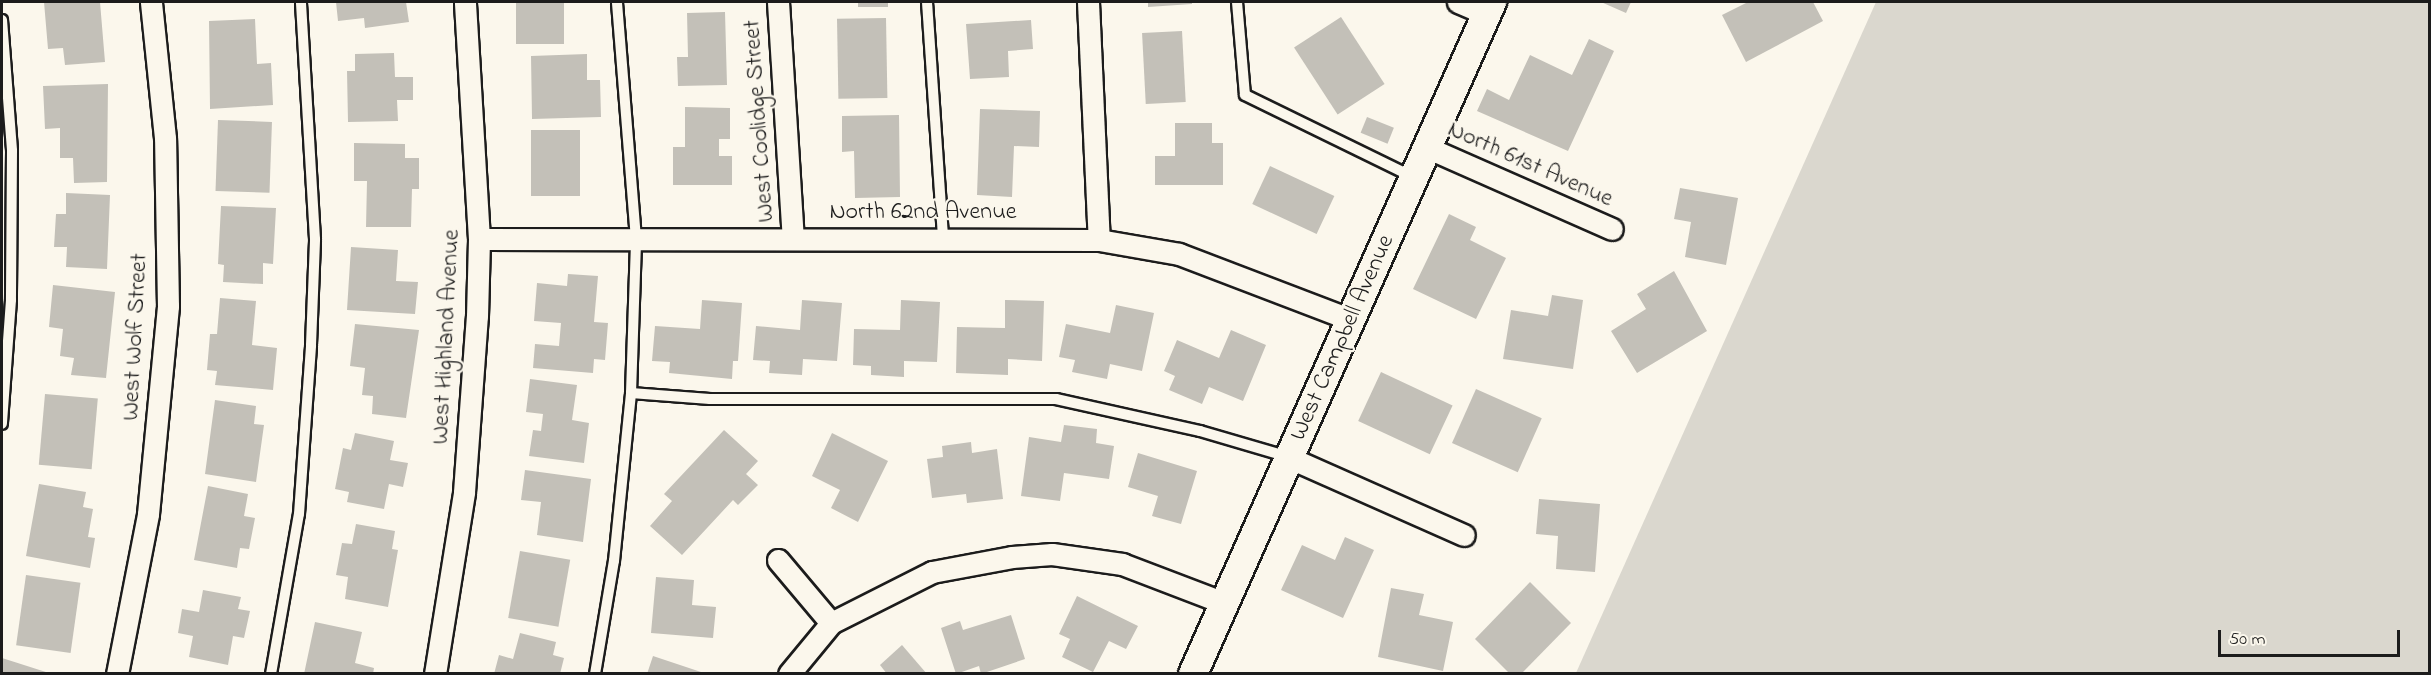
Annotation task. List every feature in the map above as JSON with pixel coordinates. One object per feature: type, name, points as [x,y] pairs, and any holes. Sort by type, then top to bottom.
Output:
[{"type":"street","name":"West Wolf Street","points":[[117,674],[148,514],[168,306],[165,138],[151,2]]},
{"type":"street","name":"West Highland Avenue","points":[[435,674],[464,492],[479,238],[465,2]]},
{"type":"street","name":"West Coolidge Street","points":[[778,2],[793,238]]},
{"type":"street","points":[[1089,2],[1099,240]]},
{"type":"street","points":[[1458,2],[1489,8]]},
{"type":"street","name":"West Campbell Avenue","points":[[1193,674],[1489,8]]},
{"type":"street","name":"North 61st Avenue","points":[[1426,147],[1612,229]]},
{"type":"street","name":"North 62nd Avenue","points":[[479,238],[1099,240],[1179,254],[1352,320]]},
{"type":"street","points":[[1290,458],[1464,535]]},
{"type":"street","points":[[789,674],[831,623],[932,572],[1012,557],[1052,554],[1122,564],[1224,603]]},
{"type":"street","points":[[778,560],[831,623]]},
{"type":"lane","points":[[271,674],[299,514],[311,345],[315,239],[301,2]]},
{"type":"lane","points":[[595,674],[614,561],[631,393],[636,239],[616,2]]},
{"type":"lane","points":[[927,2],[943,239]]},
{"type":"lane","points":[[1237,2],[1245,95],[1413,177]]},
{"type":"lane","points":[[2,20],[12,151],[11,300],[2,424]]},
{"type":"lane","points":[[631,393],[710,399],[1056,399],[1200,431],[1290,458]]},
{"type":"shaded area","points":[[1876,2],[2429,2],[2429,673],[1576,673]]},
{"type":"building","points":[[44,2],[100,2],[105,62],[65,65],[63,48],[48,49]]},
{"type":"building","points":[[336,2],[406,2],[409,22],[365,28],[364,18],[338,21]]},
{"type":"building","points":[[516,2],[564,2],[564,44],[516,44]]},
{"type":"building","points":[[858,2],[888,2],[888,7],[858,7]]},
{"type":"building","points":[[1148,2],[1192,2],[1192,4],[1148,7]]},
{"type":"building","points":[[1601,2],[1631,2],[1626,13]]},
{"type":"building","points":[[1748,2],[1813,2],[1823,21],[1746,62],[1722,15]]},
{"type":"building","points":[[725,12],[727,85],[678,86],[677,57],[688,57],[687,13]]},
{"type":"building","points":[[1341,17],[1385,84],[1338,115],[1294,47]]},
{"type":"building","points":[[886,18],[887,98],[838,99],[837,19]]},
{"type":"building","points":[[255,19],[257,64],[271,63],[273,105],[210,109],[209,21]]},
{"type":"building","points":[[1031,20],[1033,49],[1008,51],[1009,77],[970,79],[966,24]]},
{"type":"building","points":[[1182,31],[1186,102],[1146,104],[1142,33]]},
{"type":"building","points":[[1589,39],[1614,51],[1568,151],[1477,111],[1487,89],[1509,100],[1530,55],[1572,75]]},
{"type":"building","points":[[394,53],[395,77],[413,77],[413,100],[397,100],[398,121],[348,122],[347,71],[355,71],[355,54]]},
{"type":"building","points":[[587,54],[587,80],[600,80],[601,117],[532,119],[531,56]]},
{"type":"building","points":[[108,84],[107,182],[74,183],[73,158],[60,158],[60,128],[45,129],[43,86]]},
{"type":"building","points":[[685,107],[730,108],[730,139],[719,139],[719,156],[732,156],[732,185],[673,185],[673,147],[685,147]]},
{"type":"building","points":[[980,109],[1040,111],[1039,147],[1014,146],[1012,197],[977,195]]},
{"type":"building","points":[[899,115],[900,197],[855,198],[854,151],[842,152],[842,116]]},
{"type":"building","points":[[1367,117],[1394,128],[1388,144],[1361,133]]},
{"type":"building","points":[[218,120],[272,122],[269,193],[216,191]]},
{"type":"building","points":[[1175,123],[1212,123],[1212,143],[1223,143],[1223,185],[1155,185],[1155,156],[1175,156]]},
{"type":"building","points":[[531,130],[580,130],[580,196],[531,196]]},
{"type":"building","points":[[354,143],[405,144],[405,158],[419,158],[419,189],[412,189],[411,227],[366,227],[367,181],[354,181]]},
{"type":"building","points":[[1270,166],[1334,196],[1317,234],[1252,204]]},
{"type":"building","points":[[1680,188],[1738,198],[1726,265],[1685,257],[1691,222],[1674,219]]},
{"type":"building","points":[[66,193],[110,195],[107,269],[66,267],[67,247],[54,247],[56,214],[66,214]]},
{"type":"building","points":[[221,206],[276,208],[273,264],[263,263],[263,284],[223,282],[224,265],[218,264]]},
{"type":"building","points":[[1449,214],[1476,227],[1470,240],[1506,258],[1476,319],[1413,289]]},
{"type":"building","points":[[351,247],[398,250],[396,281],[418,282],[415,314],[347,310]]},
{"type":"building","points":[[1674,271],[1707,331],[1637,373],[1611,331],[1646,309],[1637,294]]},
{"type":"building","points":[[568,274],[598,276],[594,322],[608,323],[605,360],[594,359],[593,373],[533,368],[535,344],[559,346],[561,323],[534,321],[537,283],[567,286]]},
{"type":"building","points":[[53,285],[115,292],[106,378],[71,375],[74,358],[60,356],[63,329],[49,327]]},
{"type":"building","points":[[1552,295],[1583,300],[1573,369],[1503,359],[1511,310],[1548,316]]},
{"type":"building","points":[[220,298],[256,301],[252,345],[277,348],[273,390],[215,385],[217,371],[207,370],[210,334],[217,334]]},
{"type":"building","points":[[702,300],[742,303],[738,361],[733,361],[732,379],[669,373],[670,362],[652,361],[655,326],[700,329]]},
{"type":"building","points":[[802,300],[842,303],[837,361],[803,359],[802,375],[769,373],[770,361],[753,360],[756,326],[800,330]]},
{"type":"building","points":[[901,300],[940,302],[937,362],[904,361],[904,377],[871,375],[871,366],[853,365],[854,329],[900,330]]},
{"type":"building","points":[[1005,300],[1044,301],[1042,361],[1008,359],[1008,375],[956,373],[957,327],[1005,328]]},
{"type":"building","points":[[1116,305],[1154,313],[1142,371],[1110,364],[1107,379],[1072,372],[1075,360],[1059,357],[1066,324],[1110,333]]},
{"type":"building","points":[[355,324],[419,330],[406,418],[372,414],[373,396],[362,395],[365,368],[350,366]]},
{"type":"building","points":[[1231,330],[1266,345],[1243,401],[1209,387],[1202,404],[1169,390],[1175,376],[1164,371],[1177,340],[1219,358]]},
{"type":"building","points":[[1381,372],[1453,405],[1430,454],[1358,421]]},
{"type":"building","points":[[530,379],[577,385],[572,420],[589,423],[584,463],[529,456],[533,430],[541,431],[543,414],[526,412]]},
{"type":"building","points":[[1476,389],[1542,418],[1518,472],[1452,443]]},
{"type":"building","points":[[45,394],[98,399],[92,469],[39,465]]},
{"type":"building","points":[[215,400],[256,406],[254,424],[264,425],[256,482],[205,474]]},
{"type":"building","points":[[1064,425],[1097,429],[1096,443],[1114,446],[1109,479],[1064,473],[1060,501],[1021,496],[1029,437],[1061,442]]},
{"type":"building","points":[[724,430],[758,461],[746,474],[758,485],[738,505],[733,500],[682,555],[650,526],[672,501],[664,494]]},
{"type":"building","points":[[355,433],[394,441],[390,460],[408,463],[403,487],[389,484],[384,509],[347,502],[349,492],[335,489],[343,448],[351,450]]},
{"type":"building","points":[[832,433],[888,461],[858,522],[831,508],[840,490],[812,476]]},
{"type":"building","points":[[971,442],[972,453],[997,449],[1003,499],[967,503],[966,494],[932,498],[927,459],[943,457],[942,446]]},
{"type":"building","points":[[1138,453],[1197,471],[1181,524],[1152,516],[1158,496],[1128,487]]},
{"type":"building","points":[[525,470],[591,479],[583,542],[537,535],[541,502],[521,500]]},
{"type":"building","points":[[39,484],[86,492],[83,507],[93,509],[88,537],[95,538],[90,568],[26,556]]},
{"type":"building","points":[[208,486],[248,494],[244,516],[255,518],[249,549],[240,548],[237,568],[194,560]]},
{"type":"building","points":[[1539,499],[1600,504],[1595,572],[1556,569],[1558,536],[1536,534]]},
{"type":"building","points":[[356,524],[395,531],[392,549],[398,550],[388,607],[345,599],[348,577],[336,575],[342,543],[352,544]]},
{"type":"building","points":[[1345,537],[1374,550],[1343,618],[1281,590],[1302,545],[1335,560]]},
{"type":"building","points":[[520,551],[570,560],[558,627],[508,618]]},
{"type":"building","points":[[26,575],[80,583],[71,653],[16,645]]},
{"type":"building","points":[[656,577],[694,580],[692,605],[716,607],[713,638],[651,633]]},
{"type":"building","points":[[1530,582],[1571,623],[1521,674],[1510,674],[1475,639]]},
{"type":"building","points":[[1391,588],[1424,594],[1419,615],[1453,622],[1443,671],[1378,657]]},
{"type":"building","points":[[203,590],[241,597],[238,609],[250,611],[244,638],[233,636],[228,665],[189,657],[193,636],[178,633],[182,609],[199,612]]},
{"type":"building","points":[[1077,596],[1138,626],[1126,649],[1109,641],[1093,672],[1062,657],[1070,639],[1059,634]]},
{"type":"building","points":[[1011,615],[1025,659],[981,674],[979,666],[956,674],[941,628],[960,621],[963,630]]},
{"type":"building","points":[[315,622],[362,632],[355,663],[374,668],[373,674],[304,674]]},
{"type":"building","points":[[520,633],[556,642],[553,655],[564,658],[560,674],[494,674],[499,655],[513,659]]},
{"type":"building","points":[[902,645],[927,674],[887,674],[880,665]]},
{"type":"building","points":[[653,656],[704,673],[704,674],[647,674]]},
{"type":"building","points":[[2,658],[49,673],[49,674],[2,674]]}]
